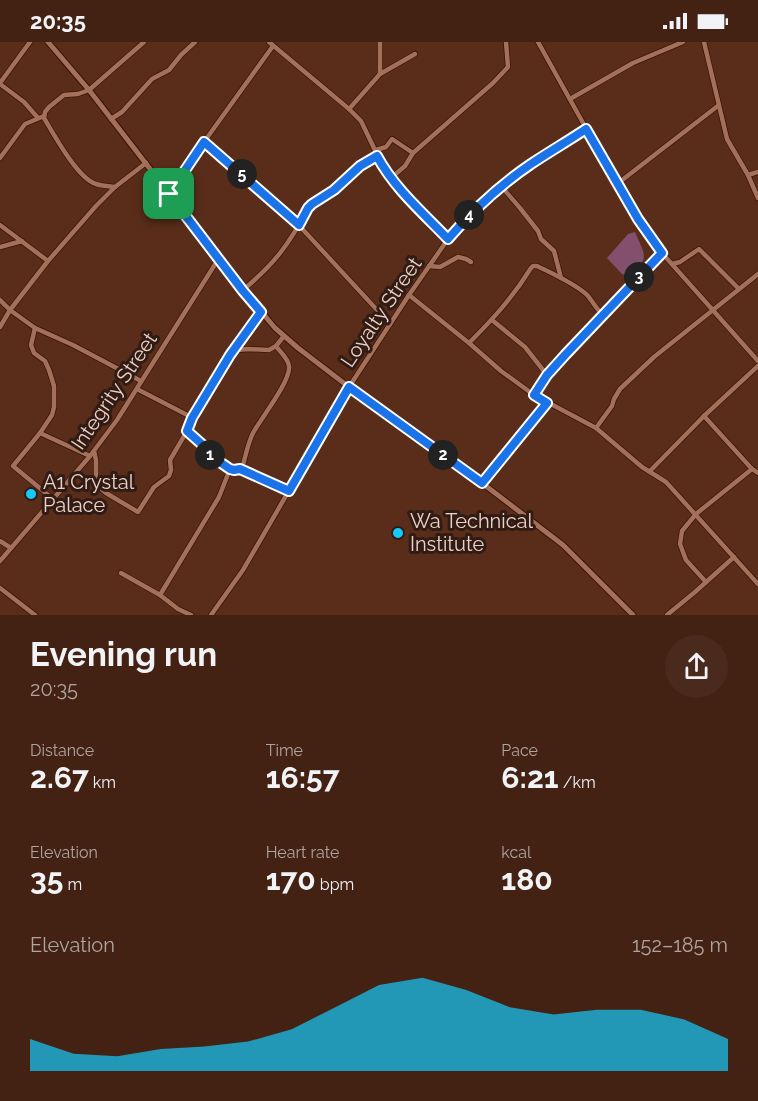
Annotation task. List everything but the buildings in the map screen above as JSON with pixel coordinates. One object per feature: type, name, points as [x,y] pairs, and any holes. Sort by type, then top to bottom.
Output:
[{"type":"street","points":[[30,42],[0,83],[24,102],[38,118]]},
{"type":"street","points":[[131,42],[137,48]]},
{"type":"street","points":[[115,187],[95,184],[83,176],[44,118],[49,108],[64,94],[78,94],[89,90],[144,42]]},
{"type":"street","points":[[111,119],[122,112],[152,79],[169,70],[195,42]]},
{"type":"street","points":[[380,42],[380,74]]},
{"type":"street","points":[[391,178],[405,166],[414,153],[508,67],[506,42]]},
{"type":"street","points":[[538,42],[638,219],[662,253],[757,358]]},
{"type":"street","points":[[570,99],[633,63],[683,42]]},
{"type":"street","points":[[704,42],[727,139],[758,198]]},
{"type":"street","points":[[52,43],[243,291],[284,336],[562,545],[633,615]]},
{"type":"street","points":[[169,194],[271,44],[349,109],[361,122],[385,171],[448,239]]},
{"type":"street","points":[[349,109],[380,74],[415,54]]},
{"type":"street","points":[[617,184],[719,105]]},
{"type":"street","points":[[0,158],[25,124],[45,115]]},
{"type":"street","name":"Loyalty Street","points":[[211,615],[243,570],[349,387],[448,239],[466,218],[501,186],[529,165],[586,129]]},
{"type":"street","points":[[243,291],[278,258],[308,208],[334,190],[360,166],[386,147],[392,139],[414,153]]},
{"type":"street","points":[[204,142],[299,225],[390,324]]},
{"type":"street","points":[[0,327],[10,310],[48,261],[96,206],[115,187],[146,163]]},
{"type":"street","points":[[747,175],[758,172]]},
{"type":"street","points":[[501,186],[538,231],[541,239],[554,251],[561,278]]},
{"type":"street","points":[[0,225],[48,261]]},
{"type":"street","points":[[0,247],[22,242]]},
{"type":"street","points":[[672,264],[680,262],[699,249],[739,289]]},
{"type":"street","points":[[534,395],[547,375],[662,253]]},
{"type":"street","points":[[429,266],[440,267],[458,257],[471,262]]},
{"type":"street","name":"Integrity Street","points":[[0,561],[92,453],[137,389],[219,258]]},
{"type":"street","points":[[469,343],[517,291],[533,266],[561,278],[587,295],[594,307],[603,315]]},
{"type":"street","points":[[596,428],[612,406],[620,389],[654,357],[758,274]]},
{"type":"street","points":[[408,296],[534,395],[596,428],[642,467],[666,482],[758,584]]},
{"type":"street","points":[[0,300],[35,328],[141,381]]},
{"type":"street","points":[[40,433],[92,453],[96,459],[96,484],[106,493],[138,512],[154,487],[169,476],[170,460],[192,418],[230,355],[261,312]]},
{"type":"street","points":[[492,320],[525,347],[547,375]]},
{"type":"street","points":[[35,328],[31,345],[34,352],[45,361],[54,386],[52,415],[14,466],[53,499]]},
{"type":"street","points":[[230,355],[238,350],[265,350],[276,346],[284,336]]},
{"type":"street","points":[[240,469],[253,434],[280,391],[287,375],[289,366],[286,358],[276,346]]},
{"type":"street","points":[[650,471],[758,366]]},
{"type":"street","points":[[137,389],[192,418]]},
{"type":"street","points":[[482,483],[547,403]]},
{"type":"street","points":[[704,416],[758,473]]},
{"type":"street","points":[[187,431],[205,447],[211,456],[230,469],[240,469],[289,491]]},
{"type":"street","points":[[160,596],[219,498],[230,469]]},
{"type":"street","points":[[706,582],[686,560],[680,544],[682,531],[696,514],[752,469]]},
{"type":"street","points":[[0,541],[11,548]]},
{"type":"street","points":[[667,615],[734,557]]},
{"type":"street","points":[[121,573],[191,615]]},
{"type":"street","points":[[0,588],[35,615]]},
{"type":"shaded area","points":[[635,232],[644,256],[631,277],[622,274],[607,258],[628,234]]},
{"type":"place","name":"A1 Crystal Palace","points":[[31,494]]},
{"type":"place","name":"Wa Technical Institute","points":[[398,533]]},
{"type":"route","points":[[586,129],[638,219],[662,253],[547,375],[534,395],[547,403],[482,483],[349,387],[289,491],[240,469],[230,469],[211,456],[205,447],[187,431],[192,418],[230,355],[261,312],[169,194],[204,142],[299,225],[312,204],[334,190],[360,166],[377,156],[385,171],[399,188],[448,239],[466,218],[501,186],[529,165],[586,129]]}]
